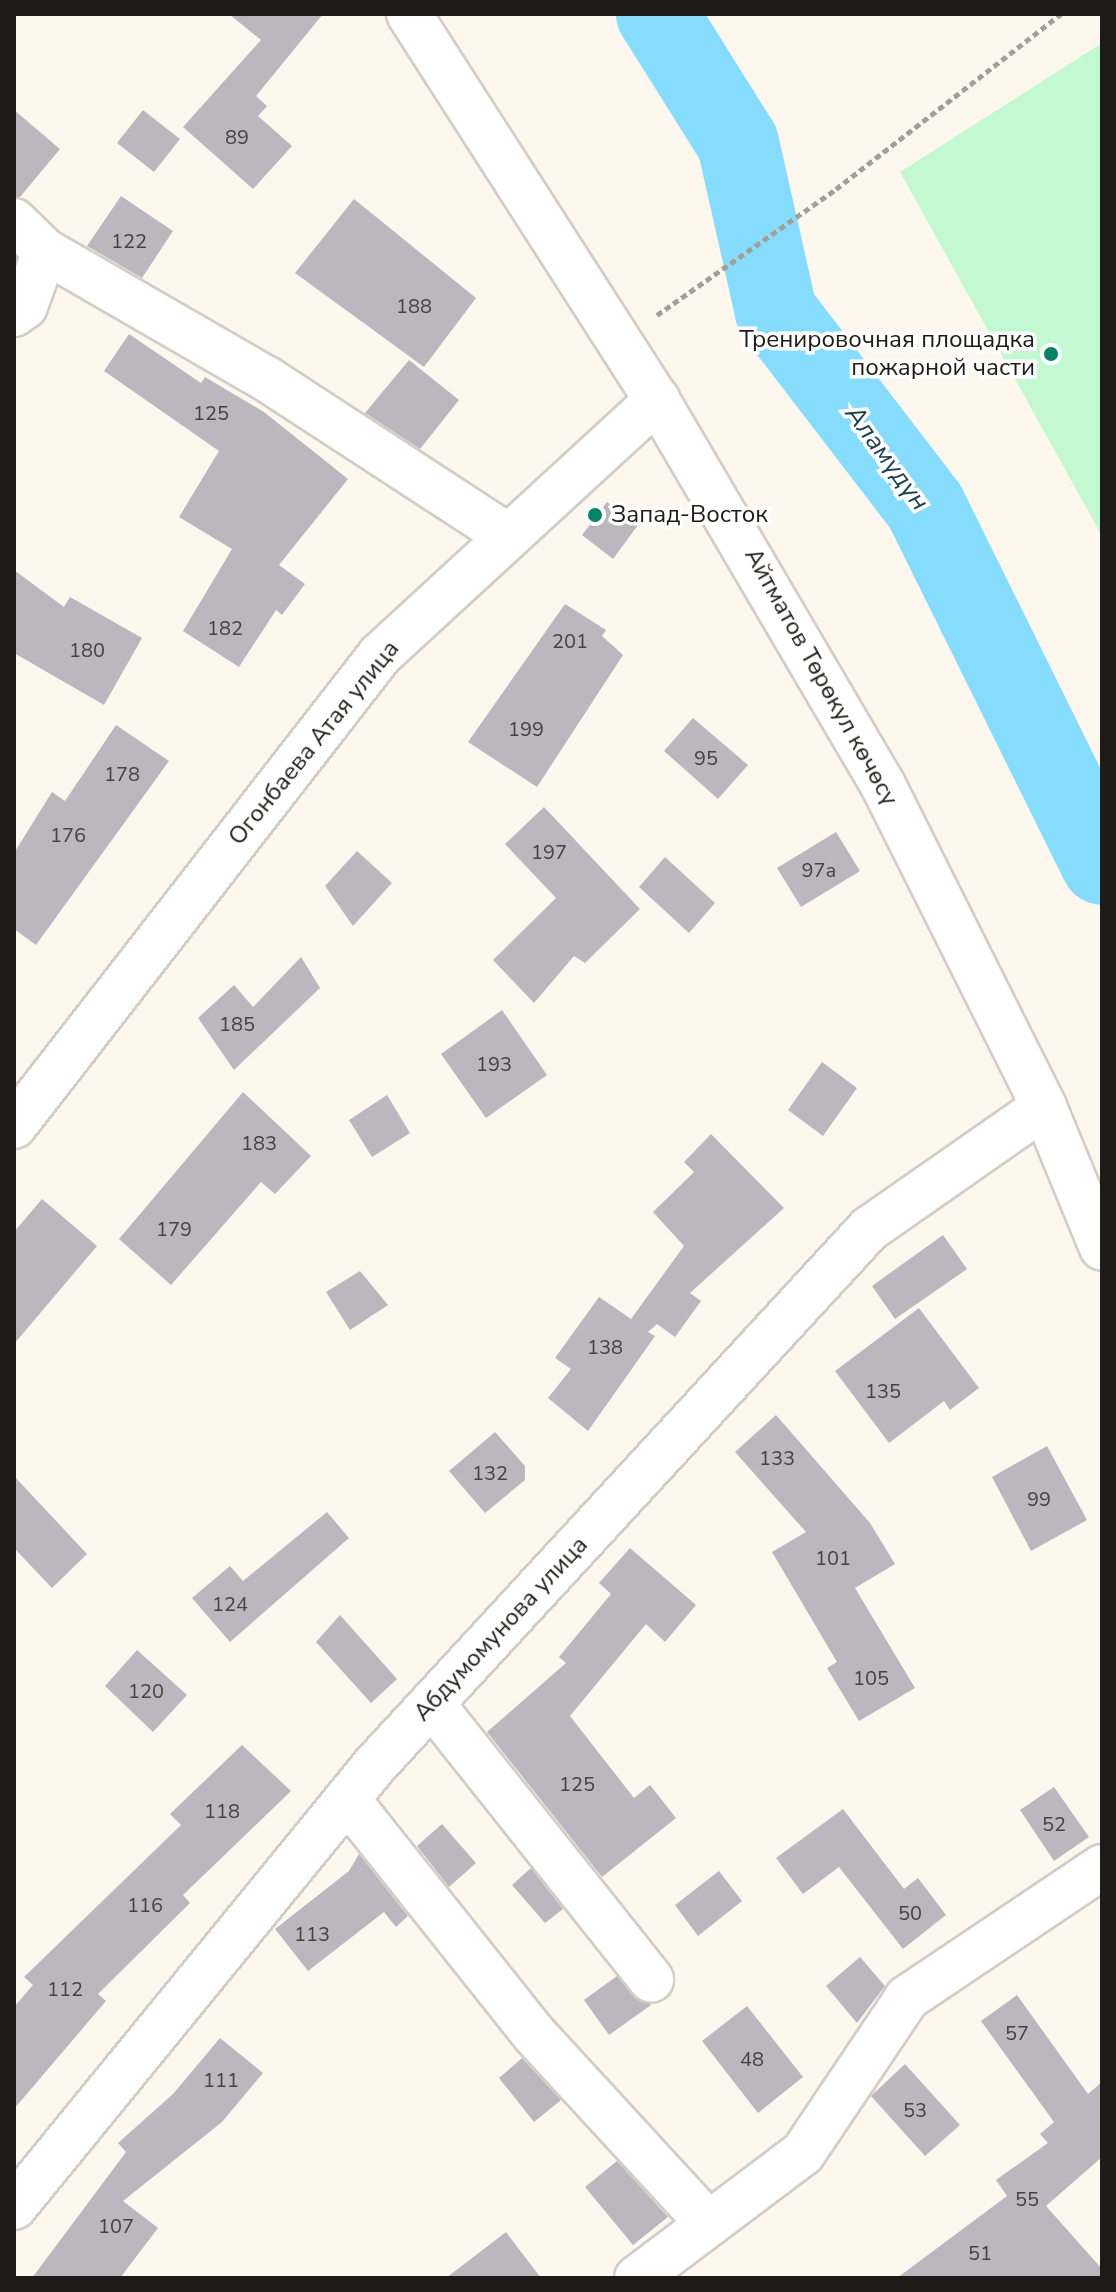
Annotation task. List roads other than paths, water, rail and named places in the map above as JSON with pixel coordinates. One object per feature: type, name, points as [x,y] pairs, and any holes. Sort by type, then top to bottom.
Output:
[{"type":"street","name":"Айтматов Төрөкул көчөсү","points":[[409,14],[657,400],[883,785],[1044,1107],[1102,1248]]},
{"type":"street","points":[[14,221],[45,251],[267,379],[506,535]]},
{"type":"street","points":[[14,314],[25,306],[45,251]]},
{"type":"street","name":"Огонбаева Атая улица","points":[[14,1126],[380,655],[506,535],[657,400]]},
{"type":"street","name":"Абдумомунова улица","points":[[14,2207],[347,1799],[869,1229],[1044,1107]]},
{"type":"street","points":[[432,1704],[651,1979]]},
{"type":"street","points":[[347,1799],[534,2034],[709,2224]]},
{"type":"street","points":[[637,2278],[803,2153],[907,1998],[1102,1867]]},
{"type":"waterway","name":"Аламүдүн","points":[[657,14],[738,143],[776,312],[925,506],[1102,864]]},
{"type":"place","name":"Тренировочная площадка пожарной части","points":[[1051,354]]},
{"type":"place","name":"Запад-Восток","points":[[595,515]]}]
